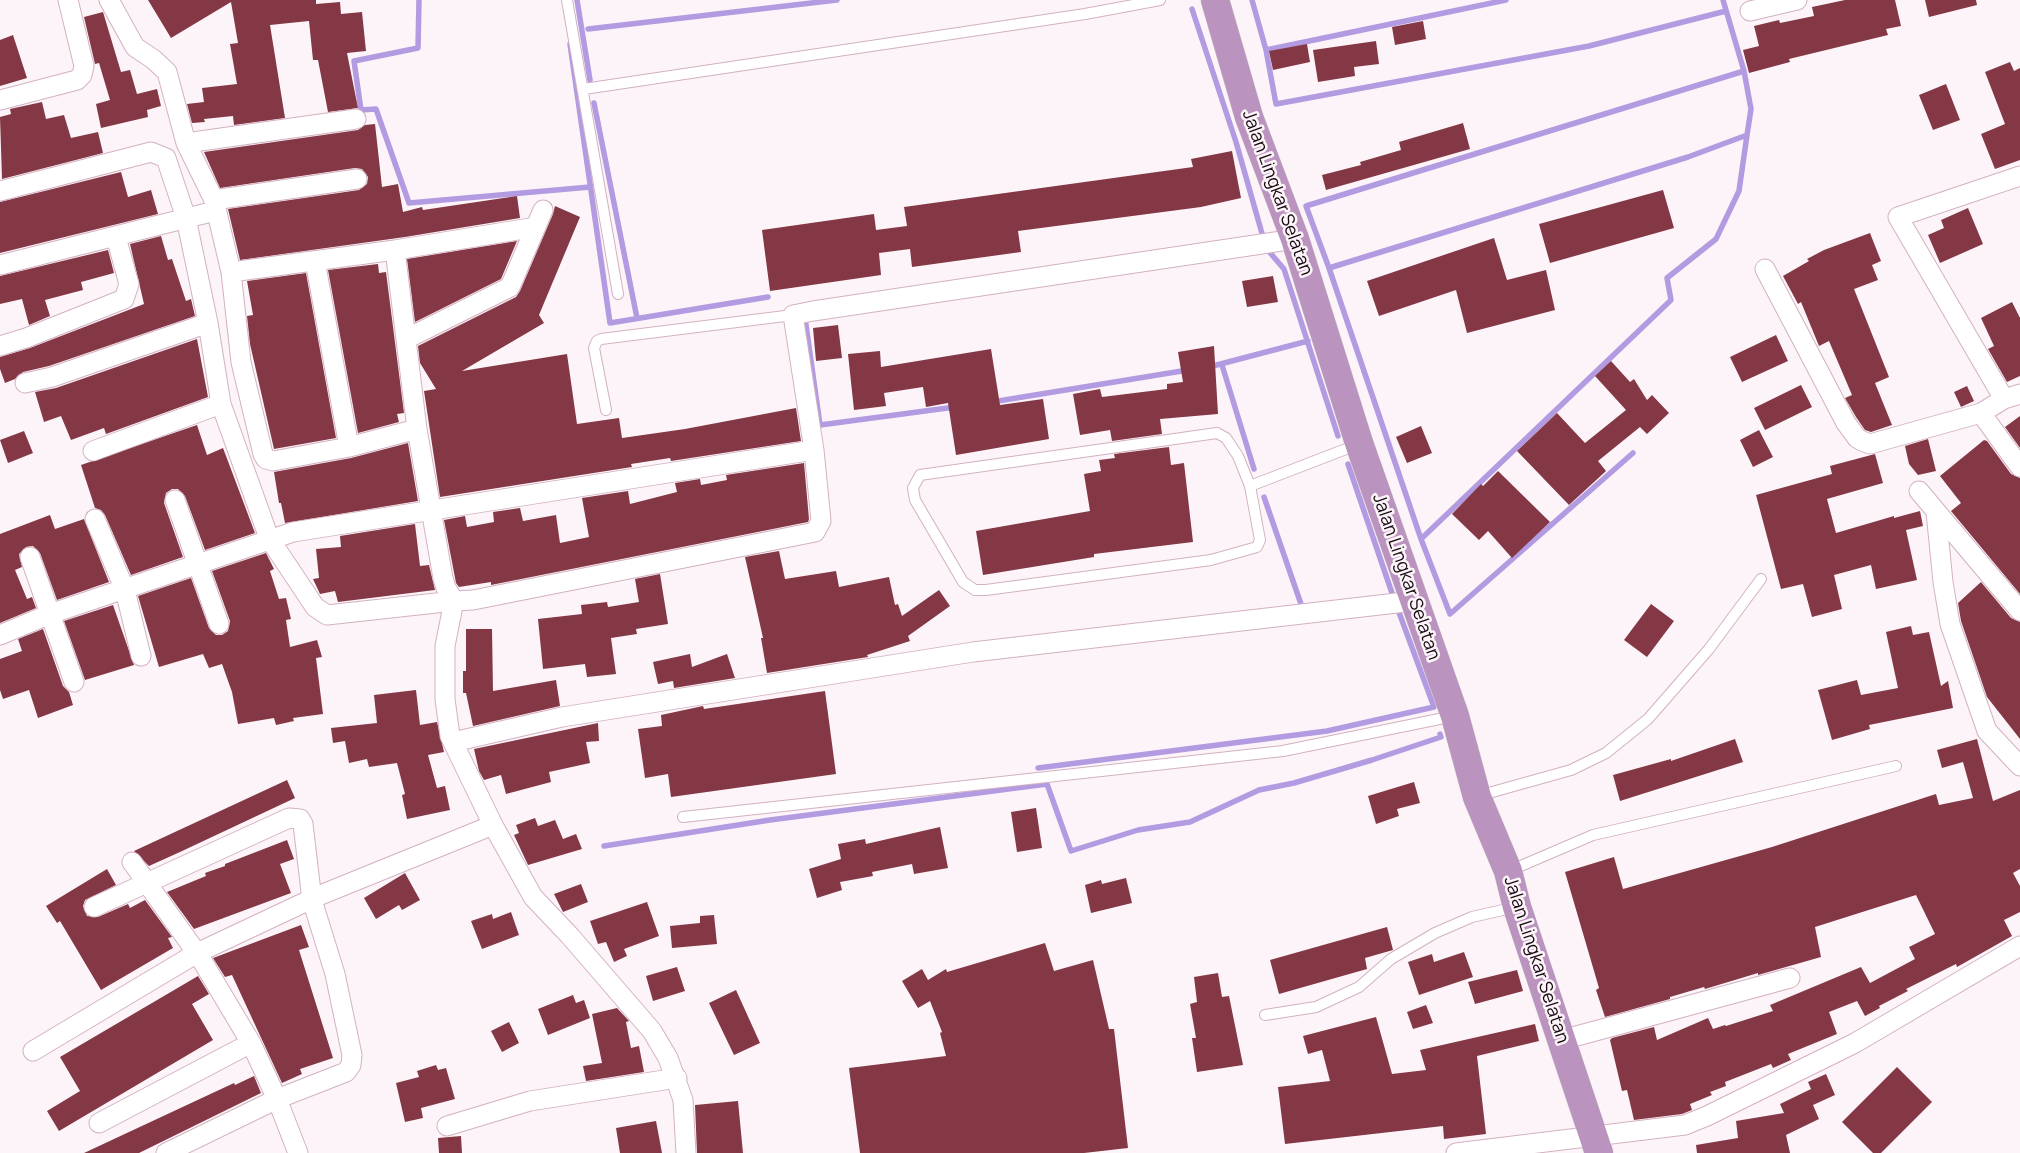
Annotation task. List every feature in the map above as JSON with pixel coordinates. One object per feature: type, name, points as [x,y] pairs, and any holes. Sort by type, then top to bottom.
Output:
[{"type":"highway","name":"Jalan Lingkar Selatan","points":[[1215,0],[1249,116],[1295,239],[1360,443],[1455,716],[1478,797],[1508,871],[1517,907],[1596,1145]]},
{"type":"street","points":[[0,100],[77,80],[82,75],[84,66],[68,0]]},
{"type":"street","points":[[109,0],[135,47],[153,59],[166,72],[204,212],[231,272],[241,362],[263,454],[266,459],[272,460],[349,447],[417,429]]},
{"type":"street","points":[[1750,11],[1797,0]]},
{"type":"street","points":[[186,143],[356,119]]},
{"type":"street","points":[[0,191],[151,152],[166,158],[204,212],[208,323],[220,392],[220,404],[279,536],[315,607],[327,616],[473,600],[815,532],[821,521],[814,450],[792,315],[1295,239]]},
{"type":"street","points":[[1766,269],[1846,423],[1857,438],[1870,444],[1981,413],[2012,397],[1898,217],[2020,176]]},
{"type":"street","points":[[0,265],[204,212],[357,179]]},
{"type":"street","points":[[231,272],[395,250],[539,218],[510,287],[406,340]]},
{"type":"street","points":[[0,346],[35,335],[124,299],[128,292],[129,284],[116,236]]},
{"type":"street","points":[[395,250],[417,429],[443,578],[454,601],[445,646],[445,699],[450,736],[492,825],[533,898],[570,936],[652,1031],[677,1078],[683,1100],[686,1153]]},
{"type":"street","points":[[315,261],[349,447]]},
{"type":"street","points":[[25,383],[52,377],[208,323]]},
{"type":"street","points":[[93,451],[220,404]]},
{"type":"street","points":[[1981,413],[2020,467]]},
{"type":"street","points":[[0,635],[50,614],[279,536],[814,450]]},
{"type":"street","points":[[1919,491],[2020,611]]},
{"type":"street","points":[[175,500],[219,624]]},
{"type":"street","points":[[1936,512],[1943,582],[1950,624],[1988,731],[2020,766]]},
{"type":"street","points":[[95,519],[125,590],[141,656]]},
{"type":"street","points":[[30,557],[74,682]]},
{"type":"street","points":[[453,742],[562,717],[972,652],[1414,600]]},
{"type":"street","points":[[94,907],[289,818],[296,817],[303,824],[320,895],[352,1055],[351,1065],[346,1072],[278,1099],[166,1153]]},
{"type":"street","points":[[33,1051],[197,953],[320,895],[492,825]]},
{"type":"street","points":[[132,862],[197,953],[251,1043],[278,1099],[298,1153]]},
{"type":"street","points":[[1456,1153],[1596,1145],[1685,1125],[1708,1116],[1856,1043],[2020,946]]},
{"type":"street","points":[[1562,1040],[1790,978]]},
{"type":"street","points":[[99,1124],[251,1043]]},
{"type":"street","points":[[447,1126],[530,1101],[677,1078]]},
{"type":"lane","points":[[567,0],[584,89],[618,294]]},
{"type":"lane","points":[[584,89],[1084,14],[1160,0]]},
{"type":"lane","points":[[606,410],[594,348],[601,339],[792,315]]},
{"type":"lane","points":[[1217,433],[1226,438],[1238,456],[1250,486],[1260,540],[1257,546],[1211,560],[986,590],[975,590],[963,582],[914,500],[913,488],[920,474],[1217,433]]},
{"type":"lane","points":[[1250,486],[1360,443]]},
{"type":"lane","points":[[1478,797],[1572,770],[1606,753],[1648,718],[1709,649],[1761,579]]},
{"type":"lane","points":[[683,817],[1283,751],[1455,716]]},
{"type":"lane","points":[[1508,871],[1593,835],[1896,766]]},
{"type":"lane","points":[[1266,1014],[1316,1007],[1359,988],[1391,959],[1435,933],[1472,917],[1517,907]]},
{"type":"building","points":[[148,0],[316,0],[316,4],[340,2],[341,14],[362,12],[366,51],[347,53],[358,108],[328,112],[318,60],[313,60],[309,21],[270,25],[285,118],[234,125],[233,116],[204,119],[205,122],[192,123],[187,104],[204,102],[202,88],[237,84],[230,44],[238,43],[231,2],[171,38]]},
{"type":"building","points":[[1845,0],[1895,0],[1901,26],[1886,29],[1888,35],[1789,59],[1790,62],[1749,73],[1743,50],[1759,46],[1754,26],[1779,20],[1780,23],[1814,16],[1812,7]]},
{"type":"building","points":[[1925,0],[1976,0],[1977,5],[1929,17]]},
{"type":"building","points":[[103,12],[121,72],[130,70],[137,94],[157,89],[161,106],[147,110],[148,117],[101,128],[96,104],[110,100],[99,63],[95,64],[84,17]]},
{"type":"building","points":[[1423,21],[1426,39],[1395,45],[1392,27]]},
{"type":"building","points":[[13,35],[27,78],[0,86],[0,40]]},
{"type":"building","points":[[1376,41],[1379,64],[1354,67],[1355,76],[1318,82],[1313,50]]},
{"type":"building","points":[[1307,44],[1310,62],[1273,70],[1269,51]]},
{"type":"building","points":[[2010,62],[2014,71],[2020,68],[2020,160],[1995,169],[1981,134],[2005,124],[1985,72]]},
{"type":"building","points":[[1946,84],[1960,120],[1933,130],[1919,95]]},
{"type":"building","points":[[42,102],[46,119],[64,115],[71,138],[98,132],[103,153],[2,179],[0,117],[11,114],[10,109]]},
{"type":"building","points":[[1463,123],[1470,149],[1326,190],[1322,175],[1361,165],[1360,162],[1401,150],[1399,142]]},
{"type":"building","points":[[375,124],[382,187],[398,184],[403,212],[422,207],[423,210],[517,196],[520,218],[405,237],[240,260],[228,209],[359,190],[367,184],[368,177],[362,169],[355,168],[220,188],[204,152],[358,130],[365,125]]},
{"type":"building","points":[[1232,151],[1241,198],[1201,207],[1018,231],[1021,252],[912,267],[910,249],[879,253],[881,275],[770,291],[762,230],[874,214],[876,230],[907,226],[904,207],[1193,167],[1191,159]]},
{"type":"building","points":[[121,172],[128,197],[151,190],[158,214],[0,253],[0,202]]},
{"type":"building","points":[[1663,190],[1674,228],[1550,263],[1539,224]]},
{"type":"building","points":[[555,206],[580,217],[539,315],[544,323],[462,371],[567,354],[577,424],[619,418],[622,438],[685,429],[796,408],[801,441],[671,461],[670,458],[631,464],[632,467],[440,497],[424,391],[436,389],[420,363],[418,346],[516,297]]},
{"type":"building","points":[[1968,208],[1983,244],[1940,263],[1928,235],[1944,228],[1941,220]]},
{"type":"building","points":[[1870,233],[1881,261],[1872,265],[1878,280],[1854,289],[1889,377],[1875,383],[1892,425],[1871,432],[1865,430],[1845,398],[1852,395],[1829,341],[1819,346],[1801,302],[1798,304],[1783,276],[1809,261],[1807,259],[1824,250]]},
{"type":"building","points":[[161,236],[168,260],[172,259],[186,301],[191,299],[195,316],[49,366],[23,372],[15,379],[5,383],[0,369],[0,357],[30,348],[144,304],[130,244]]},
{"type":"building","points":[[1494,238],[1507,280],[1546,270],[1555,310],[1467,333],[1456,290],[1379,316],[1367,281]]},
{"type":"building","points":[[517,241],[501,279],[415,322],[407,259]]},
{"type":"building","points":[[108,250],[114,273],[81,282],[83,290],[45,300],[50,316],[29,325],[22,299],[0,304],[0,276]]},
{"type":"building","points":[[378,264],[379,273],[386,272],[404,413],[397,414],[399,422],[358,433],[328,270]]},
{"type":"building","points":[[306,273],[336,438],[274,449],[250,344],[247,316],[253,315],[247,281]]},
{"type":"building","points":[[1273,276],[1278,302],[1247,307],[1242,281]]},
{"type":"building","points":[[2012,302],[2020,318],[2020,376],[2007,382],[1988,349],[1994,346],[1981,318]]},
{"type":"building","points":[[838,325],[842,358],[816,361],[813,328]]},
{"type":"building","points":[[1776,335],[1788,361],[1742,382],[1730,357]]},
{"type":"building","points":[[197,339],[208,397],[106,434],[104,428],[71,440],[61,416],[44,422],[35,392],[56,388]]},
{"type":"building","points":[[1214,346],[1218,414],[1160,419],[1162,434],[1112,441],[1110,430],[1080,435],[1073,394],[1100,389],[1102,397],[1167,389],[1167,384],[1183,382],[1178,352]]},
{"type":"building","points":[[991,349],[1000,405],[1043,399],[1049,439],[956,455],[948,403],[926,407],[923,387],[884,393],[886,406],[854,410],[848,354],[880,351],[881,367]]},
{"type":"building","points":[[1611,361],[1630,382],[1634,379],[1647,400],[1652,395],[1669,413],[1647,434],[1640,427],[1598,461],[1606,471],[1569,505],[1517,451],[1557,413],[1585,443],[1626,410],[1595,376]]},
{"type":"building","points":[[1801,385],[1812,407],[1765,430],[1754,408]]},
{"type":"building","points":[[1967,386],[1974,401],[1961,407],[1954,392]]},
{"type":"building","points":[[2020,416],[2020,448],[2005,427]]},
{"type":"building","points":[[197,425],[207,455],[223,448],[255,533],[205,550],[185,496],[178,489],[172,489],[166,493],[164,503],[183,557],[131,575],[105,515],[101,510],[95,508],[81,465]]},
{"type":"building","points":[[1421,426],[1432,453],[1407,463],[1396,437]]},
{"type":"building","points":[[1759,430],[1773,457],[1753,467],[1740,440]]},
{"type":"building","points":[[24,431],[33,453],[8,463],[0,440]]},
{"type":"building","points":[[1928,439],[1936,471],[1918,475],[1909,464],[1905,446]]},
{"type":"building","points":[[1984,440],[1987,441],[2011,474],[2020,478],[2020,594],[1951,511],[1961,503],[1940,476]]},
{"type":"building","points":[[408,443],[418,501],[285,523],[281,503],[279,503],[274,472],[351,458]]},
{"type":"building","points":[[1169,447],[1171,465],[1184,463],[1193,542],[1094,554],[1094,557],[983,575],[976,531],[1090,511],[1084,474],[1101,471],[1099,460],[1115,458],[1114,454]]},
{"type":"building","points":[[1875,454],[1883,483],[1827,499],[1836,533],[1894,516],[1894,518],[1920,511],[1923,526],[1906,530],[1917,580],[1876,589],[1871,565],[1834,575],[1842,609],[1812,617],[1803,584],[1781,589],[1756,495],[1832,474],[1830,466]]},
{"type":"building","points":[[804,463],[808,522],[491,585],[491,582],[459,587],[456,583],[444,520],[465,516],[467,527],[494,522],[493,512],[520,508],[523,521],[556,515],[560,543],[589,537],[582,498],[628,491],[630,504],[677,492],[675,483],[700,479],[701,485],[727,480],[726,475]]},
{"type":"building","points":[[1498,471],[1550,522],[1512,558],[1488,531],[1479,540],[1452,514],[1481,484],[1483,486]]},
{"type":"building","points":[[50,515],[55,529],[84,519],[109,582],[57,600],[40,553],[33,546],[26,547],[19,554],[22,567],[15,570],[27,599],[32,597],[36,608],[0,623],[0,534]]},
{"type":"building","points":[[415,524],[420,566],[429,565],[435,590],[338,602],[335,591],[320,594],[313,579],[319,578],[316,549],[341,547],[340,536]]},
{"type":"building","points":[[779,551],[785,579],[836,571],[839,587],[889,577],[895,605],[898,604],[902,616],[939,590],[950,606],[908,636],[910,641],[867,655],[868,657],[767,673],[761,638],[763,638],[745,557]]},
{"type":"building","points":[[266,553],[274,569],[270,571],[279,599],[286,598],[291,619],[286,620],[290,647],[317,640],[322,657],[316,658],[323,714],[293,718],[294,721],[276,725],[274,718],[238,724],[232,692],[222,664],[209,668],[203,654],[159,667],[138,596],[191,578],[209,628],[216,635],[222,635],[228,631],[230,621],[212,571]]},
{"type":"building","points":[[660,574],[668,624],[636,629],[637,634],[611,638],[616,674],[587,677],[585,664],[543,669],[538,619],[582,614],[581,605],[607,602],[608,607],[639,602],[635,579]]},
{"type":"building","points":[[1981,582],[2011,618],[2020,622],[2020,739],[1987,697],[1961,621],[1958,603]]},
{"type":"building","points":[[1651,604],[1674,621],[1647,657],[1624,640]]},
{"type":"building","points":[[113,605],[134,665],[85,680],[64,621]]},
{"type":"building","points":[[1911,626],[1913,635],[1929,632],[1941,686],[1948,681],[1953,708],[1869,725],[1870,729],[1832,740],[1818,690],[1857,680],[1861,695],[1898,688],[1886,632]]},
{"type":"building","points":[[43,629],[63,686],[69,692],[73,705],[38,718],[29,690],[3,699],[0,690],[0,659],[22,651],[18,639]]},
{"type":"building","points":[[466,629],[492,629],[493,691],[556,680],[560,706],[473,726],[466,693],[463,693],[463,671],[466,671]]},
{"type":"building","points":[[690,654],[692,667],[727,654],[735,678],[674,688],[673,681],[658,684],[653,662]]},
{"type":"building","points":[[416,690],[420,725],[437,722],[444,752],[428,755],[437,788],[445,786],[450,810],[407,819],[402,795],[405,794],[397,763],[369,767],[367,759],[349,763],[345,741],[333,743],[331,728],[377,723],[374,695]]},
{"type":"building","points":[[825,691],[836,774],[671,797],[668,774],[645,778],[638,729],[662,726],[661,715],[703,706],[704,709]]},
{"type":"building","points":[[598,723],[599,741],[586,742],[590,763],[549,772],[551,782],[506,794],[501,775],[484,780],[479,771],[474,749]]},
{"type":"building","points":[[1735,739],[1743,762],[1620,801],[1613,775],[1671,759],[1671,761]]},
{"type":"building","points":[[1977,739],[1993,801],[2020,790],[2020,869],[2013,873],[2020,886],[2020,912],[2004,920],[2012,936],[1957,967],[1956,964],[1906,989],[1908,991],[1879,1006],[1880,1008],[1865,1016],[1857,1001],[1829,1012],[1837,1034],[1788,1054],[1791,1060],[1773,1068],[1771,1064],[1725,1082],[1726,1086],[1710,1092],[1712,1095],[1690,1104],[1692,1110],[1682,1114],[1634,1120],[1627,1090],[1622,1091],[1610,1040],[1612,1038],[1654,1027],[1657,1040],[1708,1018],[1713,1029],[1726,1026],[1773,1011],[1770,1005],[1861,967],[1870,983],[1915,959],[1909,947],[1935,934],[1916,895],[1815,927],[1821,957],[1705,989],[1704,987],[1670,997],[1670,999],[1605,1017],[1596,990],[1599,988],[1565,872],[1614,857],[1623,889],[1772,847],[1936,794],[1939,805],[1973,798],[1963,762],[1942,768],[1937,750]]},
{"type":"building","points":[[287,780],[295,798],[180,852],[149,866],[134,851]]},
{"type":"building","points":[[1414,782],[1420,803],[1397,809],[1399,816],[1376,824],[1368,796]]},
{"type":"building","points":[[1036,808],[1042,848],[1017,852],[1011,812]]},
{"type":"building","points":[[535,818],[538,826],[555,820],[563,839],[576,834],[582,849],[528,865],[514,835],[519,833],[516,825]]},
{"type":"building","points":[[940,827],[948,868],[914,874],[912,864],[872,872],[873,876],[840,882],[842,890],[817,898],[809,869],[841,859],[838,844],[865,839],[866,844]]},
{"type":"building","points":[[287,840],[294,859],[280,864],[291,893],[194,929],[167,892],[206,876],[205,873],[225,866],[225,864]]},
{"type":"building","points":[[107,869],[116,885],[85,900],[83,906],[87,916],[98,917],[128,904],[130,908],[145,900],[172,937],[168,938],[173,948],[101,990],[60,921],[57,923],[46,906]]},
{"type":"building","points":[[405,873],[420,900],[402,910],[399,905],[376,919],[364,898]]},
{"type":"building","points":[[1126,878],[1132,903],[1091,913],[1085,885],[1101,880],[1102,884]]},
{"type":"building","points":[[581,884],[588,902],[563,912],[554,894]]},
{"type":"building","points":[[647,902],[659,936],[624,949],[627,956],[614,962],[606,942],[598,944],[590,921]]},
{"type":"building","points":[[511,912],[519,935],[482,949],[471,921],[492,914],[493,919]]},
{"type":"building","points":[[714,915],[717,944],[672,948],[670,926],[700,923],[700,916]]},
{"type":"building","points":[[301,925],[309,947],[299,950],[333,1058],[300,1069],[302,1074],[282,1083],[232,975],[225,977],[213,958]]},
{"type":"building","points":[[1387,927],[1393,950],[1365,958],[1367,969],[1279,994],[1270,960]]},
{"type":"building","points":[[1045,943],[1054,971],[1093,960],[1109,1029],[1114,1029],[1128,1148],[1084,1153],[860,1153],[849,1068],[946,1056],[940,1033],[942,1032],[930,1001],[918,1008],[902,981],[922,969],[928,980],[946,969],[947,972]]},
{"type":"building","points":[[1464,952],[1473,977],[1419,995],[1408,962],[1432,954],[1434,962]]},
{"type":"building","points":[[677,967],[685,991],[653,1001],[646,976]]},
{"type":"building","points":[[1517,970],[1523,991],[1475,1004],[1468,982]]},
{"type":"building","points":[[1218,973],[1222,997],[1229,996],[1243,1065],[1197,1072],[1192,1038],[1196,1038],[1190,1004],[1197,1002],[1194,977]]},
{"type":"building","points":[[198,976],[209,994],[192,1004],[213,1040],[59,1131],[47,1111],[80,1091],[60,1057]]},
{"type":"building","points":[[736,990],[760,1043],[734,1055],[709,1003]]},
{"type":"building","points":[[573,995],[576,1003],[584,1000],[590,1018],[548,1035],[538,1009]]},
{"type":"building","points":[[1426,1005],[1433,1023],[1413,1029],[1407,1012]]},
{"type":"building","points":[[617,1008],[629,1021],[626,1022],[631,1048],[639,1046],[644,1072],[586,1081],[583,1066],[602,1063],[592,1014]]},
{"type":"building","points":[[1376,1017],[1392,1074],[1426,1070],[1420,1050],[1535,1024],[1539,1041],[1477,1056],[1486,1134],[1444,1139],[1443,1126],[1285,1144],[1278,1087],[1330,1081],[1322,1050],[1308,1054],[1303,1036]]},
{"type":"building","points":[[509,1022],[519,1043],[502,1052],[491,1031]]},
{"type":"building","points":[[436,1065],[438,1070],[446,1068],[455,1099],[421,1108],[423,1118],[405,1122],[396,1083],[419,1077],[417,1071]]},
{"type":"building","points":[[1897,1067],[1932,1102],[1881,1153],[1873,1153],[1842,1122]]},
{"type":"building","points":[[1826,1074],[1835,1095],[1813,1105],[1819,1119],[1786,1135],[1790,1153],[1697,1153],[1696,1145],[1738,1138],[1736,1121],[1784,1113],[1780,1104],[1811,1089],[1808,1082]]},
{"type":"building","points":[[254,1076],[261,1093],[139,1153],[84,1153],[234,1083],[235,1085]]},
{"type":"building","points":[[738,1101],[743,1153],[697,1153],[695,1105]]},
{"type":"building","points":[[656,1121],[662,1153],[620,1153],[616,1128]]},
{"type":"building","points":[[461,1136],[462,1153],[439,1153],[438,1138]]},
{"type":"waterway","points":[[419,0],[418,48],[354,61],[361,110],[376,109],[409,203],[590,187]]},
{"type":"waterway","points":[[577,0],[590,80]]},
{"type":"waterway","points":[[588,29],[837,0]]},
{"type":"waterway","points":[[1252,0],[1266,50],[1506,0]]},
{"type":"waterway","points":[[1723,0],[1744,71],[1751,109],[1739,191],[1716,239],[1667,278],[1671,300],[1421,539],[1329,268],[1688,157],[1747,135]]},
{"type":"waterway","points":[[1192,9],[1236,142],[1263,237]]},
{"type":"waterway","points":[[1266,50],[1276,104],[1589,46],[1726,11]]},
{"type":"waterway","points":[[570,44],[610,323],[768,297]]},
{"type":"waterway","points":[[1329,268],[1306,206],[1744,71]]},
{"type":"waterway","points":[[594,103],[637,318]]},
{"type":"waterway","points":[[1266,248],[1284,269],[1338,436]]},
{"type":"waterway","points":[[809,318],[805,318],[820,425],[955,407]]},
{"type":"waterway","points":[[1209,367],[1308,341]]},
{"type":"waterway","points":[[1222,365],[1254,469]]},
{"type":"waterway","points":[[992,402],[1188,370]]},
{"type":"waterway","points":[[1421,539],[1450,614],[1633,453]]},
{"type":"waterway","points":[[1348,464],[1393,596]]},
{"type":"waterway","points":[[1264,497],[1302,607]]},
{"type":"waterway","points":[[1038,768],[1327,731],[1434,707],[1397,607]]},
{"type":"waterway","points":[[604,846],[770,820],[1047,784],[1071,851],[1138,830],[1190,822],[1259,790],[1294,783],[1372,760],[1441,737],[1440,734]]}]
